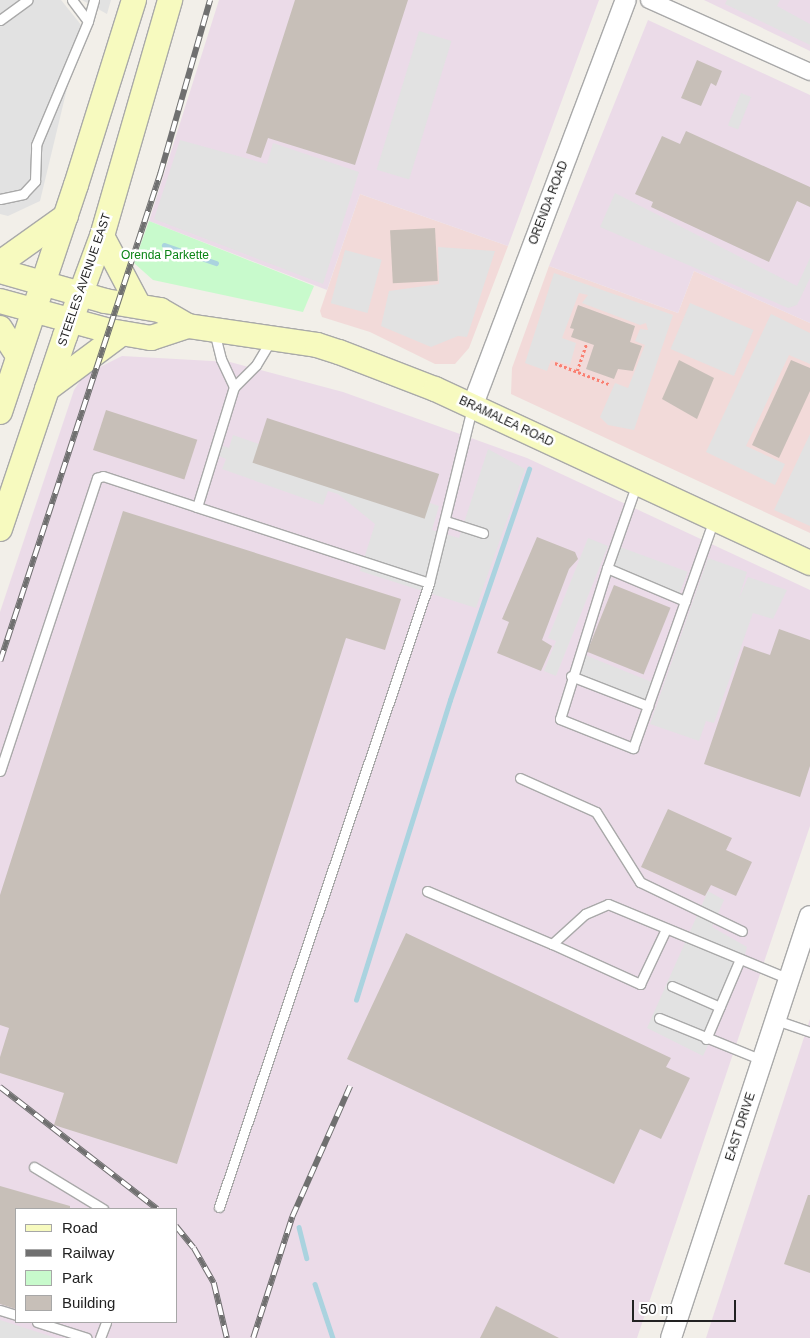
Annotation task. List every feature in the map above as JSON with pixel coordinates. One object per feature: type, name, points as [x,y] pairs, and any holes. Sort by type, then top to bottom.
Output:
[{"type":"main road","points":[[0,412],[44,285],[134,0]]},
{"type":"main road","name":"STEELES AVENUE EAST","points":[[0,529],[47,388],[102,236],[170,0]]},
{"type":"main road","points":[[0,263],[66,216]]},
{"type":"main road","points":[[102,236],[139,306]]},
{"type":"main road","name":"BRAMALEA ROAD","points":[[0,271],[80,294],[160,310],[188,326],[328,348],[472,407],[810,563]]},
{"type":"main road","name":"BRAMALEA ROAD","points":[[0,301],[121,334],[151,338],[188,326]]},
{"type":"main road","points":[[0,328],[18,356]]},
{"type":"main road","points":[[47,388],[121,334]]},
{"type":"street","name":"ORENDA ROAD","points":[[472,407],[626,0]]},
{"type":"street","points":[[649,0],[810,72]]},
{"type":"street","name":"EAST DRIVE","points":[[671,1338],[810,916]]},
{"type":"lane","points":[[0,20],[28,0]]},
{"type":"lane","points":[[72,0],[88,21]]},
{"type":"lane","points":[[0,199],[23,194],[34,181],[36,144],[88,21],[94,0]]},
{"type":"lane","points":[[214,330],[221,359],[234,387]]},
{"type":"lane","points":[[197,507],[234,387],[256,365],[272,339]]},
{"type":"lane","points":[[219,1208],[429,583],[446,522],[472,407]]},
{"type":"lane","points":[[0,771],[97,478],[103,476],[429,583]]},
{"type":"lane","points":[[637,483],[571,676],[560,719],[633,748],[714,518]]},
{"type":"lane","points":[[446,522],[483,533]]},
{"type":"lane","points":[[607,568],[685,601]]},
{"type":"lane","points":[[571,676],[648,706]]},
{"type":"lane","points":[[520,778],[596,812],[640,882],[742,931]]},
{"type":"lane","points":[[427,891],[640,984],[666,929]]},
{"type":"lane","points":[[552,944],[585,914],[608,904],[789,979]]},
{"type":"lane","points":[[706,1039],[740,960]]},
{"type":"lane","points":[[672,986],[720,1007]]},
{"type":"lane","points":[[659,1018],[706,1039],[763,1060]]},
{"type":"lane","points":[[776,1020],[810,1032]]},
{"type":"lane","points":[[34,1167],[101,1208]]},
{"type":"lane","points":[[0,1310],[15,1315]]},
{"type":"lane","points":[[40,1323],[87,1338]]},
{"type":"lane","points":[[100,1338],[106,1323]]},
{"type":"path","points":[[577,371],[586,345]]},
{"type":"path","points":[[555,363],[609,384]]},
{"type":"shaded area","points":[[0,0],[61,0],[82,26],[40,201],[8,216],[0,214]]},
{"type":"shaded area","points":[[82,0],[111,0],[107,14]]},
{"type":"shaded area","points":[[219,0],[599,0],[508,246],[360,194],[327,290],[149,221]]},
{"type":"shaded area","points":[[704,0],[810,0],[810,51]]},
{"type":"shaded area","points":[[727,0],[780,0],[777,6],[810,24],[810,45],[725,4]]},
{"type":"shaded area","points":[[648,20],[810,95],[810,323],[694,271],[678,313],[549,266]]},
{"type":"shaded area","points":[[419,31],[452,41],[409,180],[377,170]]},
{"type":"shaded area","points":[[741,93],[751,97],[738,130],[728,125]]},
{"type":"shaded area","points":[[180,140],[267,164],[273,143],[359,172],[323,284],[154,219]]},
{"type":"shaded area","points":[[615,193],[797,286],[810,258],[810,278],[797,305],[788,308],[600,227]]},
{"type":"shaded area","points":[[360,194],[508,246],[469,348],[455,364],[435,364],[370,332],[322,317],[320,311]]},
{"type":"shaded area","points":[[438,247],[495,251],[467,337],[458,336],[431,347],[381,326],[389,291],[439,284]]},
{"type":"shaded area","points":[[345,250],[382,260],[367,313],[331,303]]},
{"type":"shaded area","points":[[549,266],[678,313],[694,271],[810,323],[810,533],[511,394],[512,368]]},
{"type":"shaded area","points":[[554,273],[673,315],[634,430],[608,425],[600,417],[615,383],[628,388],[645,345],[635,341],[640,329],[648,330],[646,323],[640,325],[582,303],[588,295],[579,293],[562,338],[576,343],[570,365],[551,360],[547,371],[525,363]]},
{"type":"shaded area","points":[[690,303],[754,330],[734,376],[670,349]]},
{"type":"shaded area","points":[[771,314],[810,333],[810,364],[789,355],[746,446],[785,464],[775,485],[706,452]]},
{"type":"shaded area","points":[[122,356],[230,362],[343,392],[527,458],[810,590],[810,826],[637,1338],[0,1338],[0,612],[74,390],[84,375]]},
{"type":"shaded area","points":[[810,434],[810,526],[774,510]]},
{"type":"shaded area","points":[[233,435],[439,506],[432,530],[459,538],[488,449],[525,469],[476,608],[360,571],[375,524],[338,494],[328,491],[323,505],[222,469],[226,459],[219,456],[223,446],[229,448]]},
{"type":"shaded area","points":[[588,538],[608,546],[556,676],[544,671],[556,641],[548,638]]},
{"type":"shaded area","points":[[620,547],[688,572],[677,600],[610,575]]},
{"type":"shaded area","points":[[708,558],[747,572],[739,598],[748,577],[787,590],[773,619],[753,613],[714,723],[706,721],[699,741],[650,724]]},
{"type":"shaded area","points":[[580,653],[654,683],[646,702],[572,672]]},
{"type":"shaded area","points":[[708,891],[724,900],[712,927],[747,947],[738,980],[703,1056],[647,1028]]},
{"type":"shaded area","points":[[810,1019],[810,1338],[706,1338]]},
{"type":"shaded area","points":[[0,1320],[56,1338],[0,1338]]},
{"type":"green space","name":"Orenda Parkette","points":[[149,221],[314,286],[303,312],[153,280],[134,263]]},
{"type":"building","points":[[295,0],[408,0],[355,165],[268,138],[261,158],[246,153]]},
{"type":"building","points":[[697,60],[722,71],[716,86],[711,83],[701,106],[681,98]]},
{"type":"building","points":[[686,131],[810,187],[810,207],[797,201],[769,262],[651,207],[653,202],[635,194],[662,136],[680,144]]},
{"type":"building","points":[[435,228],[438,281],[393,283],[390,230]]},
{"type":"building","points":[[578,305],[635,326],[630,342],[642,346],[633,371],[618,369],[614,379],[586,369],[594,345],[571,337],[574,329],[570,328]]},
{"type":"building","points":[[679,360],[714,378],[697,419],[662,399]]},
{"type":"building","points":[[791,360],[810,368],[810,391],[779,458],[752,445]]},
{"type":"building","points":[[106,410],[197,440],[184,480],[93,450]]},
{"type":"building","points":[[267,418],[439,474],[425,519],[252,463]]},
{"type":"building","points":[[123,511],[401,599],[385,650],[346,638],[177,1164],[54,1125],[64,1093],[0,1073],[0,1057],[9,1028],[0,1025],[0,895]]},
{"type":"building","points":[[537,537],[575,552],[578,559],[569,569],[542,640],[552,646],[541,671],[497,653],[509,622],[502,619]]},
{"type":"building","points":[[614,585],[671,608],[644,675],[587,652]]},
{"type":"building","points":[[779,629],[810,640],[810,766],[800,797],[704,764],[744,646],[770,655]]},
{"type":"building","points":[[668,809],[732,838],[726,850],[752,862],[736,896],[711,885],[705,896],[641,867]]},
{"type":"building","points":[[406,933],[671,1058],[666,1067],[690,1078],[661,1139],[640,1129],[614,1184],[347,1059]]},
{"type":"building","points":[[0,1186],[70,1206],[70,1208],[15,1208],[15,1309],[0,1304]]},
{"type":"building","points":[[808,1195],[810,1195],[810,1273],[784,1264]]},
{"type":"building","points":[[496,1306],[559,1338],[480,1338]]},
{"type":"waterway","points":[[164,245],[216,263]]},
{"type":"waterway","points":[[356,1000],[450,700],[529,469]]},
{"type":"waterway","points":[[299,1227],[307,1258]]},
{"type":"waterway","points":[[315,1284],[333,1338]]},
{"type":"railway","points":[[0,661],[160,174],[210,0]]},
{"type":"railway","points":[[253,1338],[292,1217],[350,1086]]},
{"type":"railway","points":[[0,1087],[156,1208]]},
{"type":"railway","points":[[178,1228],[194,1248],[214,1283],[227,1338]]}]
